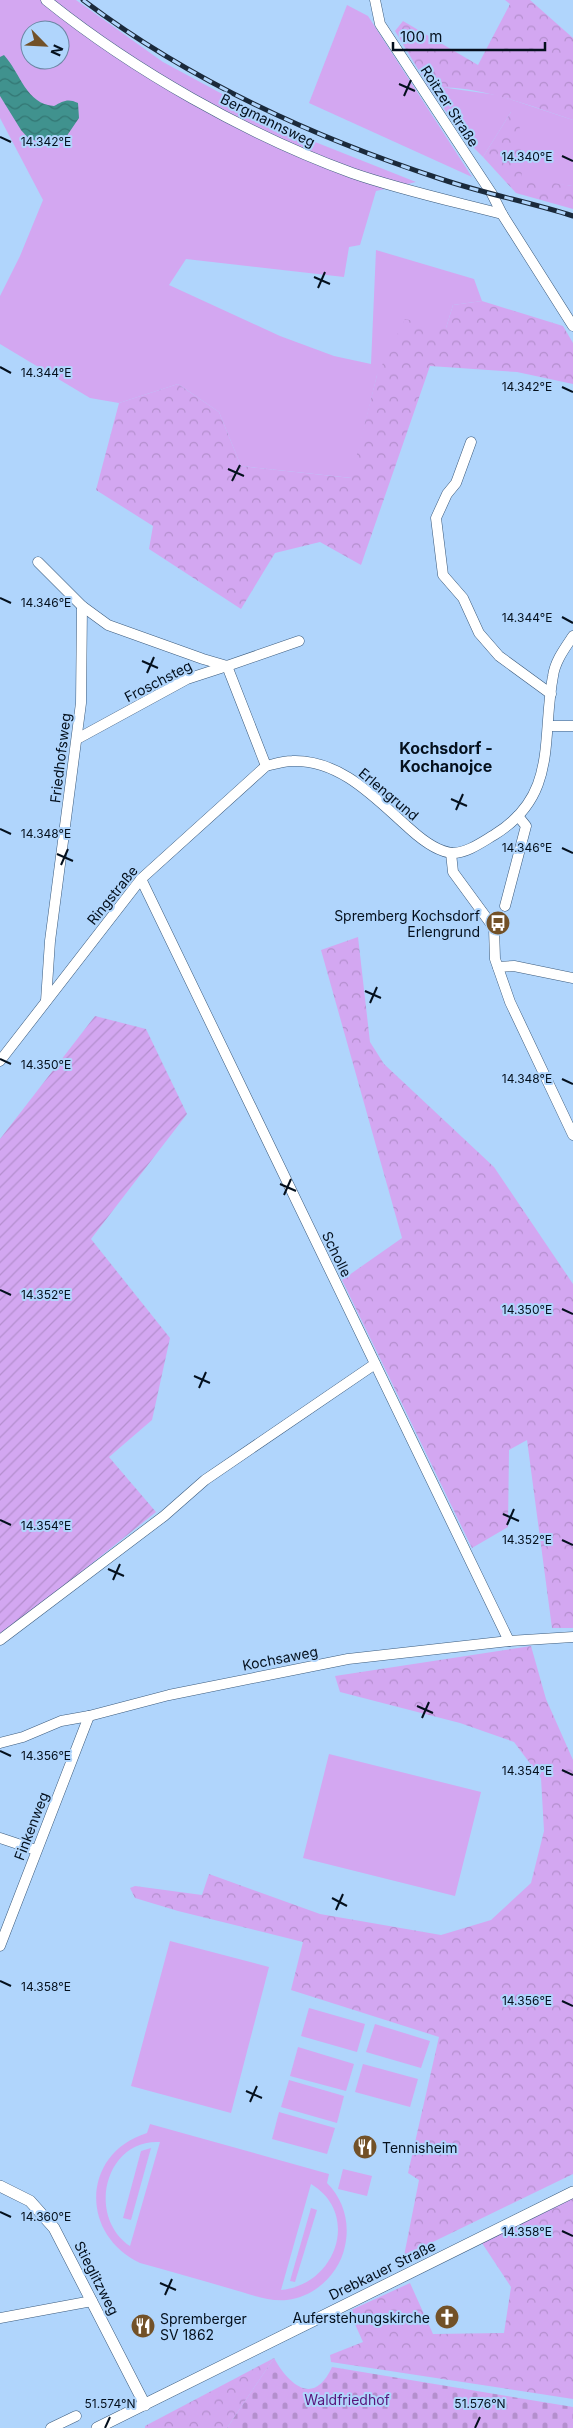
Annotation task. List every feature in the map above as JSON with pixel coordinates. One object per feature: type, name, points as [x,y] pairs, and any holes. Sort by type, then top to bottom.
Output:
[{"type":"street","name":"Bergmannsweg","points":[[46,0],[115,50],[191,97],[252,129],[351,172],[386,184],[502,214]]},
{"type":"street","name":"Roitzer Straße","points":[[375,0],[380,24],[492,194],[502,214],[573,326]]},
{"type":"street","points":[[471,442],[456,483],[447,494],[436,518],[443,575],[464,598],[478,633],[499,656],[551,694]]},
{"type":"street","points":[[38,562],[82,606],[108,626],[227,666],[299,641]]},
{"type":"street","name":"Friedhofsweg","points":[[46,1001],[50,941],[81,703],[82,606]]},
{"type":"street","points":[[573,636],[562,652],[553,675],[545,759],[539,782],[528,803],[506,827],[475,846],[451,853],[453,872],[494,928],[498,967],[510,1002],[573,1135]]},
{"type":"street","points":[[227,666],[266,766]]},
{"type":"street","name":"Froschsteg","points":[[77,739],[187,679],[227,666]]},
{"type":"street","points":[[549,726],[573,726]]},
{"type":"street","name":"Erlengrund","points":[[266,766],[292,761],[312,763],[355,780],[424,842],[451,853]]},
{"type":"street","name":"Ringstraße","points":[[0,1061],[141,879],[266,766]]},
{"type":"street","points":[[505,906],[526,826],[518,816]]},
{"type":"street","name":"Scholle","points":[[141,879],[508,1641]]},
{"type":"street","points":[[498,967],[514,966],[573,978]]},
{"type":"street","points":[[0,1640],[164,1516],[205,1480],[375,1364]]},
{"type":"street","name":"Kochsaweg","points":[[0,1743],[23,1737],[61,1721],[89,1716],[169,1695],[348,1658],[508,1641],[573,1637]]},
{"type":"street","name":"Finkenweg","points":[[0,1946],[89,1716]]},
{"type":"street","points":[[0,1838],[36,1850]]},
{"type":"street","name":"Stieglitzweg","points":[[0,2186],[30,2202],[54,2228],[144,2405]]},
{"type":"street","name":"Drebkauer Straße","points":[[97,2428],[573,2192]]},
{"type":"street","points":[[0,2318],[92,2301]]},
{"type":"street","points":[[51,2428],[76,2416]]},
{"type":"green space","points":[[0,0],[76,0],[163,62],[300,136],[416,182],[376,191],[360,245],[349,247],[344,277],[186,259],[169,285],[280,336],[334,356],[371,364],[376,250],[474,279],[482,301],[453,305],[446,328],[377,375],[352,478],[241,466],[219,412],[178,384],[119,403],[90,398],[0,344],[0,296],[20,256],[43,200],[0,118]]},
{"type":"green space","points":[[505,0],[530,0],[573,38],[573,120],[482,92],[446,88],[430,89],[395,31],[403,21],[478,65],[510,4]]},
{"type":"green space","points":[[347,5],[368,16],[472,177],[309,103]]},
{"type":"green space","points":[[440,87],[497,95],[573,120],[573,186],[520,180],[511,112],[483,157],[467,141],[430,89]]},
{"type":"green space","points":[[511,112],[519,113],[522,178],[573,186],[573,209],[516,193],[483,157]]},
{"type":"green space","points":[[482,301],[563,326],[573,343],[573,384],[517,372],[430,366],[361,565],[320,542],[275,553],[241,609],[149,549],[153,526],[96,490],[119,403],[178,384],[219,412],[241,466],[351,478],[377,375],[405,319],[446,328],[453,305]]},
{"type":"green space","points":[[358,937],[370,1042],[384,1064],[494,1167],[573,1284],[573,1628],[552,1628],[527,1440],[509,1450],[508,1527],[472,1548],[342,1280],[402,1238],[321,950]]},
{"type":"green space","points":[[95,1016],[146,1029],[187,1114],[91,1239],[170,1338],[152,1420],[109,1457],[156,1512],[0,1637],[0,1139]]},
{"type":"green space","points":[[531,1646],[546,1699],[573,1760],[573,2174],[404,2256],[419,2180],[408,2173],[439,2037],[291,1990],[303,1942],[178,1911],[135,1898],[130,1888],[135,1886],[202,1895],[209,1874],[320,1914],[441,1935],[491,1920],[531,1883],[544,1831],[541,1778],[514,1742],[460,1723],[340,1692],[335,1676]]},
{"type":"green space","points":[[329,1754],[481,1792],[455,1896],[303,1858]]},
{"type":"green space","points":[[170,1941],[269,1967],[231,2113],[131,2086]]},
{"type":"green space","points":[[309,2008],[365,2024],[357,2052],[301,2036]]},
{"type":"green space","points":[[375,2024],[430,2041],[421,2068],[366,2052]]},
{"type":"green space","points":[[298,2047],[354,2064],[346,2091],[290,2076]]},
{"type":"green space","points":[[363,2064],[418,2079],[410,2107],[355,2092]]},
{"type":"green space","points":[[289,2080],[344,2096],[337,2123],[281,2107]]},
{"type":"green space","points":[[279,2112],[335,2128],[327,2154],[272,2139]]},
{"type":"green space","points":[[150,2124],[329,2174],[327,2183],[338,2197],[344,2212],[347,2229],[342,2256],[332,2274],[325,2282],[307,2294],[287,2300],[272,2300],[140,2263],[120,2250],[106,2233],[98,2214],[96,2195],[100,2175],[110,2158],[126,2143],[147,2133]],"holes":[[[160,2142],[130,2246],[116,2233],[108,2217],[106,2199],[108,2182],[115,2166],[126,2153],[141,2144]],[[311,2184],[326,2197],[335,2213],[338,2229],[335,2246],[328,2262],[316,2276],[300,2285],[281,2290]]]},
{"type":"green space","points":[[151,2148],[131,2220],[123,2218],[141,2151]]},
{"type":"green space","points":[[343,2169],[372,2176],[367,2196],[338,2189]]},
{"type":"green space","points":[[573,2198],[573,2399],[331,2362],[330,2355],[363,2342],[349,2311],[410,2283],[433,2334],[504,2333],[511,2287],[480,2240]]},
{"type":"green space","points":[[311,2208],[317,2210],[295,2282],[290,2281]]},
{"type":"green space","points":[[274,2358],[227,2428],[145,2428],[145,2426]]},
{"type":"green space","name":"Waldfriedhof","points":[[274,2358],[287,2376],[302,2388],[310,2389],[317,2386],[325,2379],[332,2367],[573,2407],[573,2428],[227,2428]]},
{"type":"water","points":[[4,55],[30,94],[37,100],[54,106],[66,101],[78,103],[79,118],[64,140],[45,144],[28,138],[21,130],[0,96],[0,57]]},
{"type":"railway","points":[[83,0],[166,56],[210,81],[301,126],[394,163],[441,179],[573,216]]},
{"type":"place","name":"Spremberg Kochsdorf Erlengrund","points":[[498,923]]},
{"type":"place","name":"Tennisheim","points":[[365,2147]]},
{"type":"place","name":"Auferstehungskirche","points":[[447,2317]]},
{"type":"place","name":"Spremberger SV 1862","points":[[143,2326]]},
{"type":"district","name":"Kochsdorf - Kochanojce","points":[[446,757]]}]
